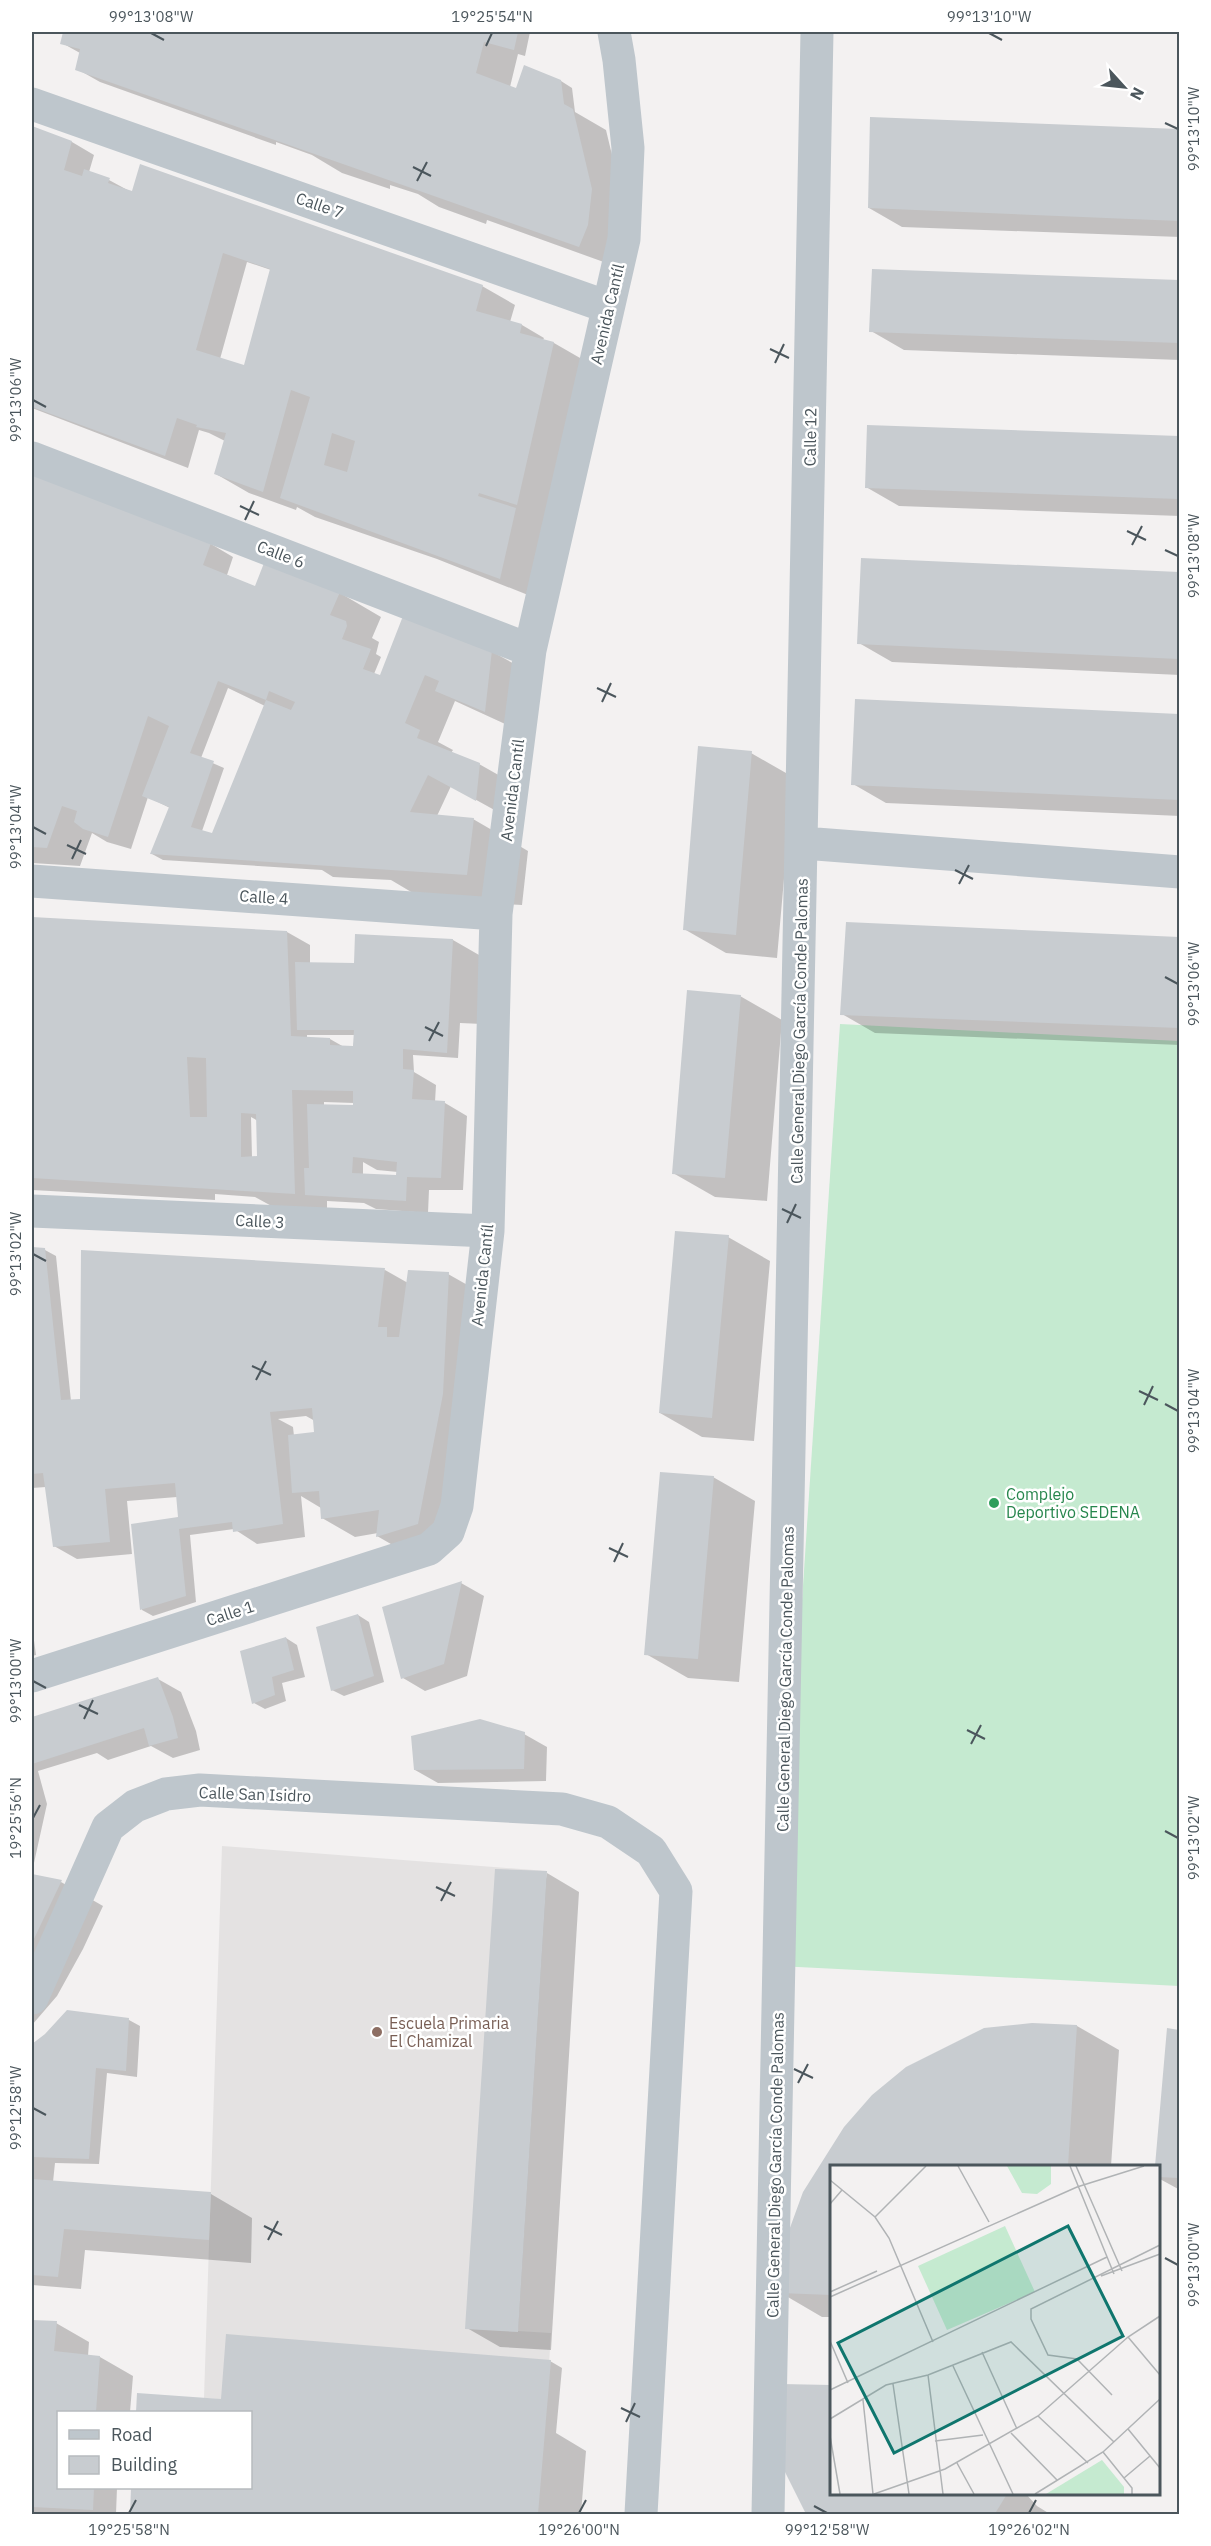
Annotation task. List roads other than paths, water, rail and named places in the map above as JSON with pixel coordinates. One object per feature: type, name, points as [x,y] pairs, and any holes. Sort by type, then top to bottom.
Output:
[{"type":"street","name":"Avenida Cantíl","points":[[429,1549],[448,1532],[457,1506],[488,1231],[496,914],[530,650],[624,239],[628,148],[614,32]]},
{"type":"street","name":"Calle 12","points":[[803,843],[818,32]]},
{"type":"street","name":"Calle 7","points":[[32,105],[608,307]]},
{"type":"street","name":"Calle 6","points":[[32,458],[530,650]]},
{"type":"street","points":[[803,843],[1179,872]]},
{"type":"street","name":"Calle General Diego García Conde Palomas","points":[[768,2514],[803,843]]},
{"type":"street","name":"Calle 4","points":[[32,880],[496,914]]},
{"type":"street","name":"Calle 3","points":[[32,1211],[488,1231]]},
{"type":"street","name":"Calle 1","points":[[32,1676],[429,1549]]},
{"type":"street","name":"Calle San Isidro","points":[[32,1998],[108,1827],[135,1806],[166,1794],[200,1790],[562,1809],[608,1822],[651,1851],[676,1891],[641,2514]]},
{"type":"place","name":"Complejo Deportivo SEDENA","points":[[994,1503]]},
{"type":"place","name":"Escuela Primaria El Chamizal","points":[[377,2032]]}]
